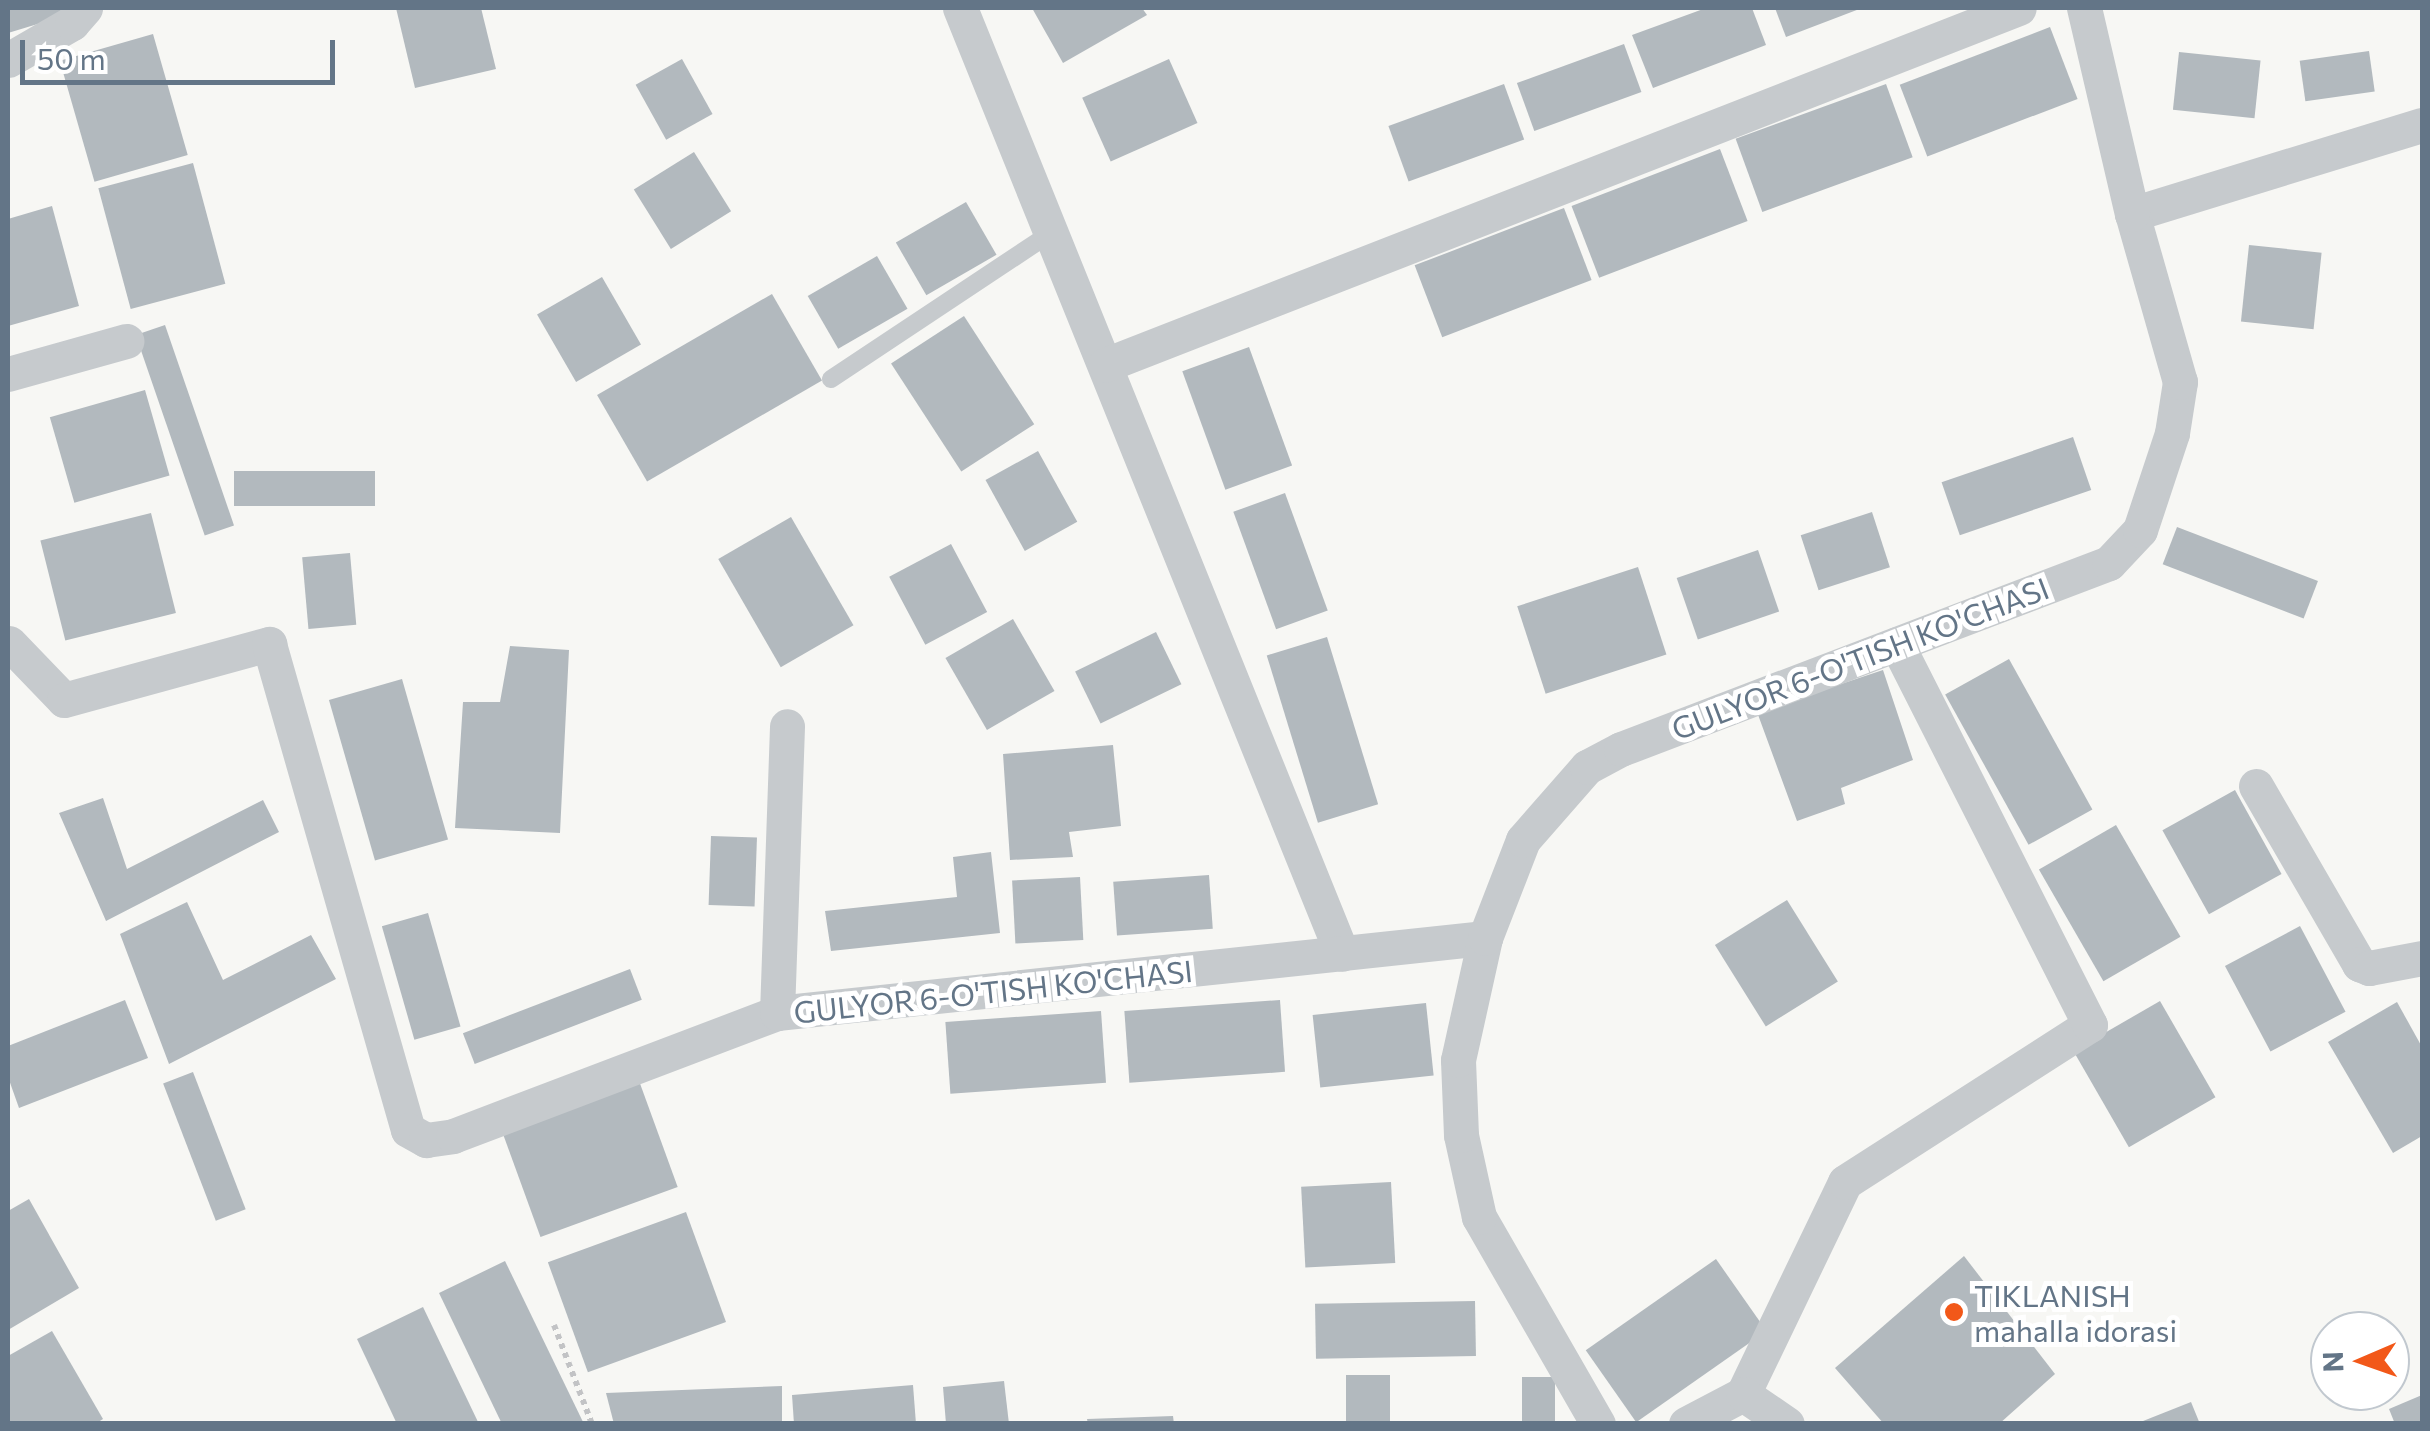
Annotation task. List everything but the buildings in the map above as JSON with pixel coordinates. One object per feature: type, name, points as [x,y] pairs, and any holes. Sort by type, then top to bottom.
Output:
[{"type":"street","points":[[8,60],[72,23],[85,8]]},
{"type":"street","points":[[960,8],[1342,954]]},
{"type":"street","points":[[1104,365],[2018,8]]},
{"type":"street","name":"GULYOR 6-O'TISH KO'CHASI","points":[[8,643],[64,700],[269,644],[408,1130],[426,1140],[453,1136],[776,1013],[1485,938],[1523,840],[1587,767],[1621,749],[2109,564],[2140,530],[2172,433],[2180,382],[2132,214],[2084,8]]},
{"type":"street","points":[[2132,214],[2422,124]]},
{"type":"street","points":[[8,374],[126,341]]},
{"type":"street","points":[[1686,1424],[1743,1394],[1845,1182],[2090,1025],[1896,644]]},
{"type":"street","points":[[776,1013],[787,726]]},
{"type":"street","points":[[2256,786],[2359,964],[2369,968],[2422,958]]},
{"type":"street","points":[[1485,938],[1458,1060],[1461,1135],[1479,1218],[1598,1424]]},
{"type":"street","points":[[1743,1394],[1787,1424]]},
{"type":"lane","points":[[831,380],[1051,233]]},
{"type":"path","points":[[554,1324],[592,1424]]},
{"type":"place","name":"TIKLANISH mahalla idorasi","points":[[1954,1312]]}]
